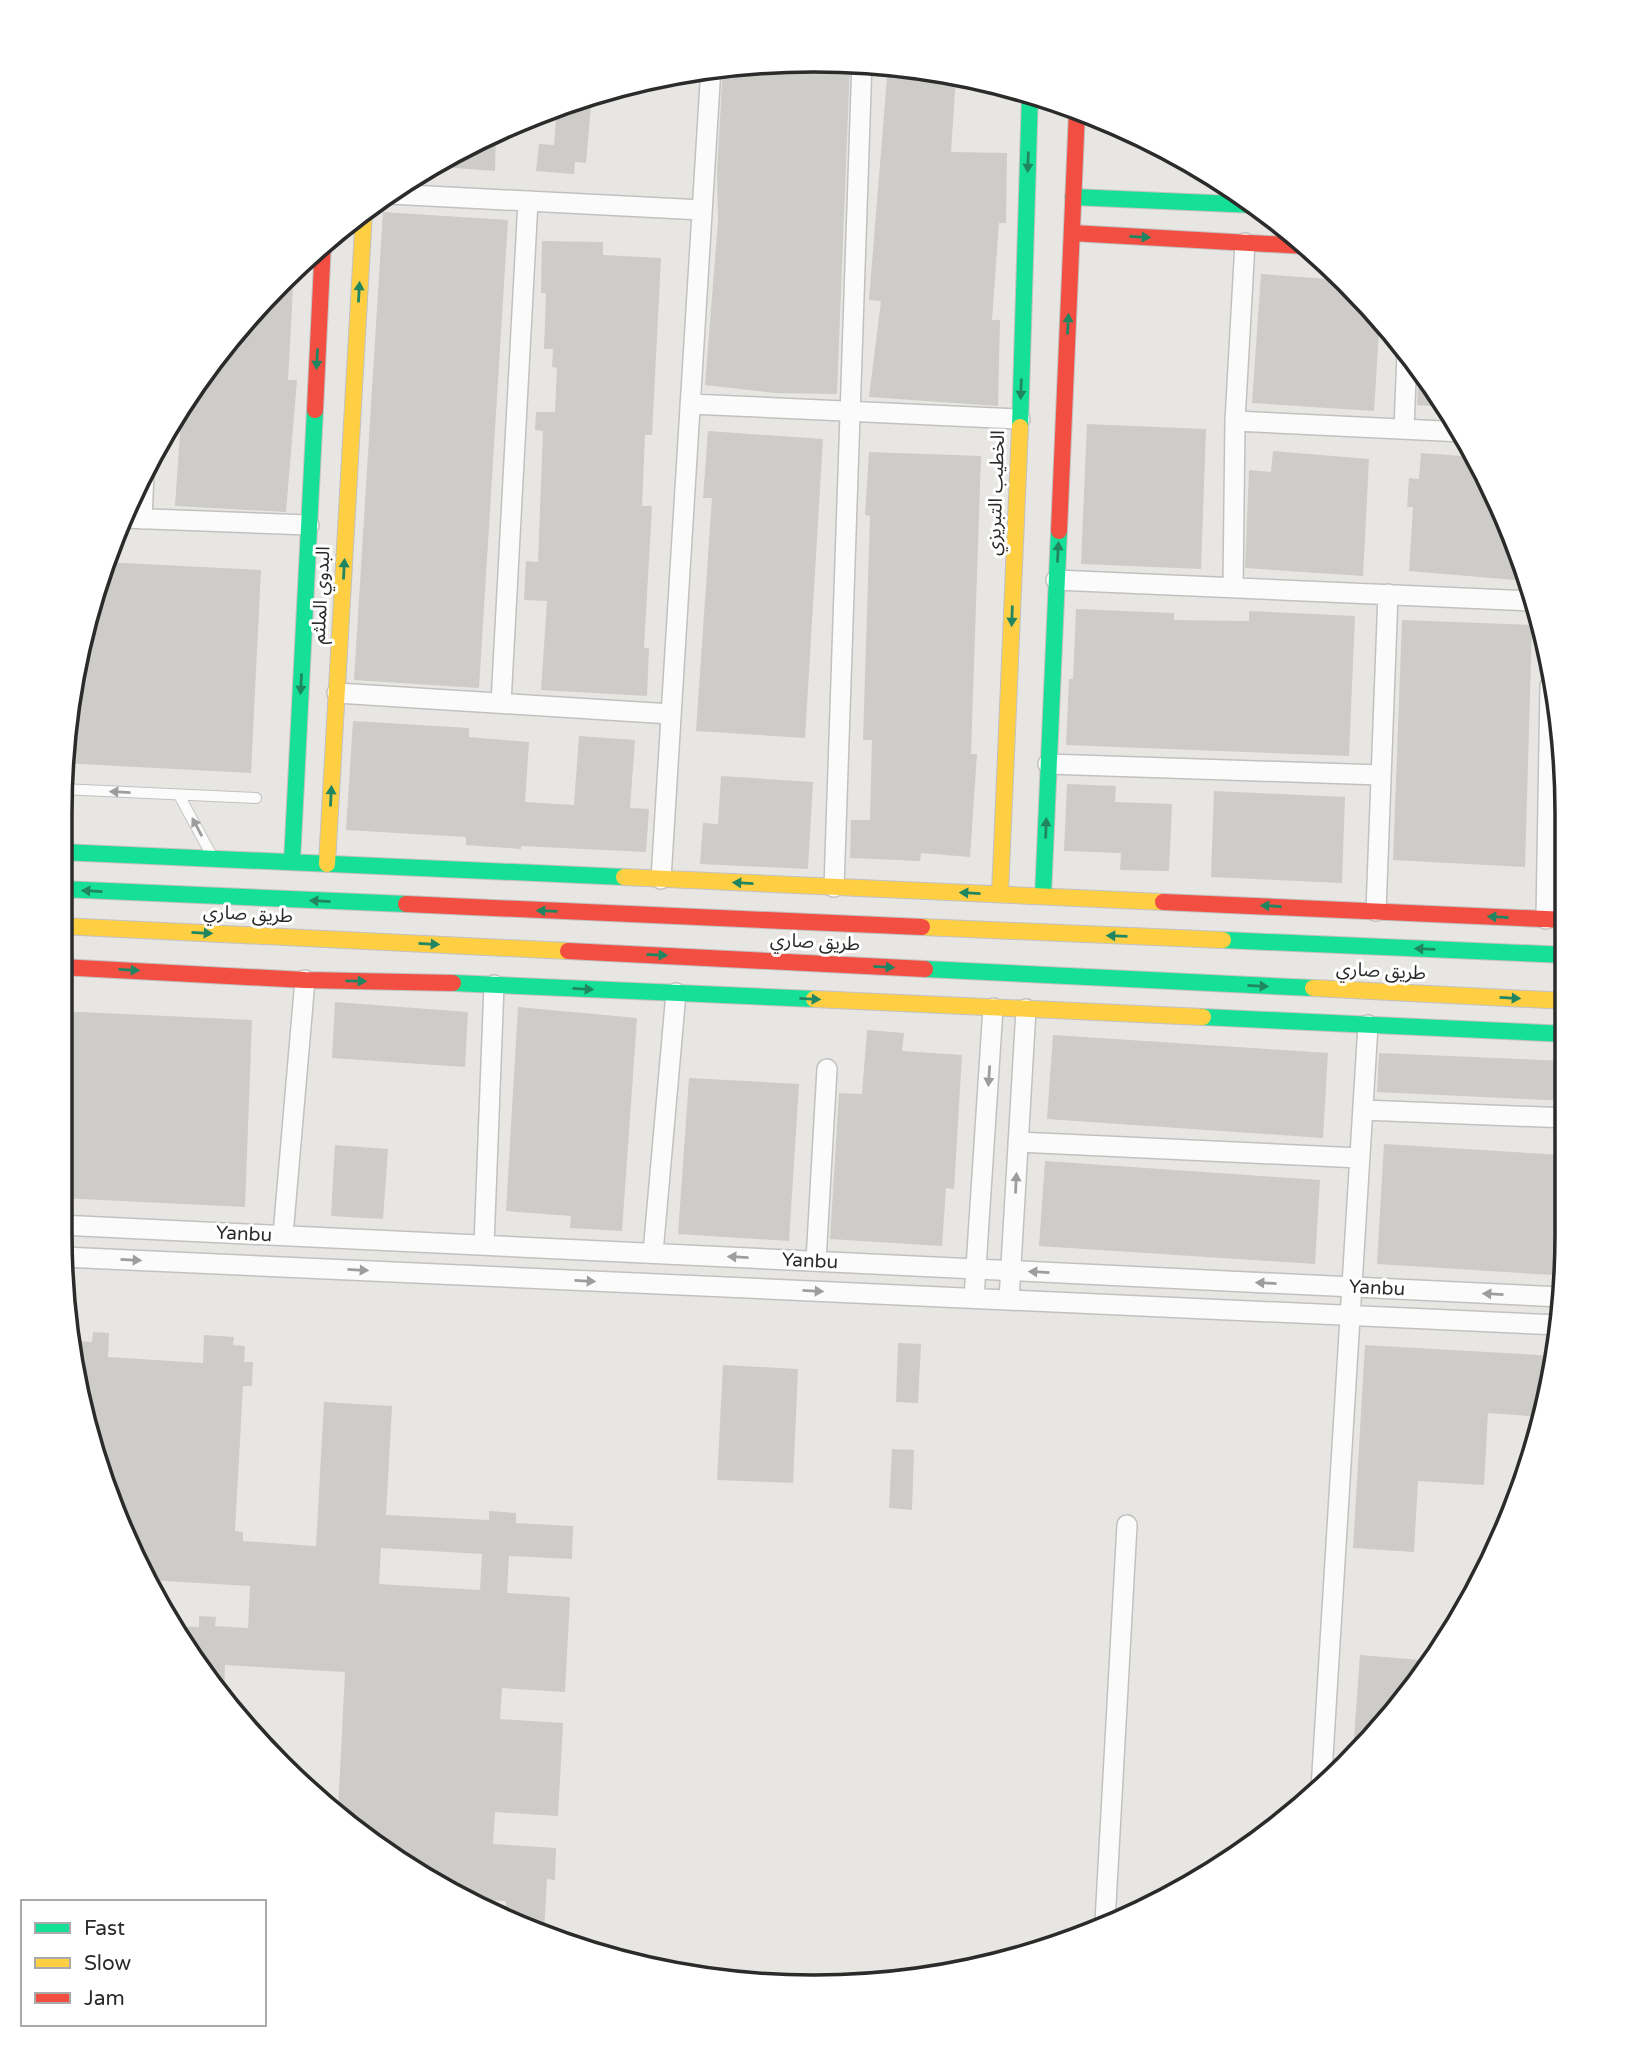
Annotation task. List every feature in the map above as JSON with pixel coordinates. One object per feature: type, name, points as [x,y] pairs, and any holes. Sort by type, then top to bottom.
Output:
[{"type":"main road","name":"الخطيب التبريزي","points":[[1000,894],[1020,419],[1030,104]]},
{"type":"main road","points":[[1043,896],[1077,120]]},
{"type":"main road","points":[[1073,197],[1236,204]]},
{"type":"main road","name":"البدوي الملثم","points":[[292,862],[309,525],[338,328],[361,226]]},
{"type":"main road","points":[[1072,233],[1290,245]]},
{"type":"main road","name":"البدوي الملثم","points":[[325,255],[338,328],[337,693],[327,864]]},
{"type":"main road","points":[[72,853],[1555,919]]},
{"type":"main road","name":"طريق صاري","points":[[72,889],[1555,954]]},
{"type":"main road","name":"طريق صاري","points":[[72,927],[1555,1000]]},
{"type":"main road","points":[[72,968],[1555,1033]]},
{"type":"street","points":[[834,887],[862,73]]},
{"type":"street","points":[[661,879],[710,79]]},
{"type":"street","points":[[405,195],[702,210]]},
{"type":"street","points":[[501,704],[528,201]]},
{"type":"street","points":[[1233,587],[1235,421],[1245,243]]},
{"type":"street","points":[[1404,429],[1406,368]]},
{"type":"street","points":[[690,404],[1020,419]]},
{"type":"street","points":[[1235,421],[1449,431]]},
{"type":"street","points":[[133,518],[309,525]]},
{"type":"street","points":[[1056,580],[1524,601]]},
{"type":"street","points":[[1376,911],[1388,594]]},
{"type":"street","points":[[337,693],[671,714]]},
{"type":"street","points":[[1546,919],[1549,721]]},
{"type":"street","points":[[1048,764],[1381,775]]},
{"type":"street","points":[[283,1236],[305,980]]},
{"type":"street","points":[[484,1245],[494,985]]},
{"type":"street","points":[[653,1253],[676,993]]},
{"type":"street","points":[[974,1298],[993,1008]]},
{"type":"street","points":[[1009,1300],[1026,1009]]},
{"type":"street","points":[[1322,1773],[1368,1025]]},
{"type":"street","points":[[816,1261],[827,1069]]},
{"type":"street","points":[[1363,1110],[1555,1118]]},
{"type":"street","points":[[1018,1142],[1360,1158]]},
{"type":"street","name":"Yanbu","points":[[72,1226],[1552,1297]]},
{"type":"street","name":"Yanbu","points":[[72,1257],[1550,1325]]},
{"type":"street","points":[[1105,1915],[1127,1525]]},
{"type":"lane","points":[[72,790],[256,798]]},
{"type":"lane","points":[[180,795],[214,859]]},
{"type":"building","points":[[765,73],[850,73],[837,394],[775,393],[705,385],[718,221],[717,172],[722,77]]},
{"type":"building","points":[[887,76],[955,86],[951,152],[1007,153],[1006,223],[999,223],[992,320],[1000,320],[998,406],[869,397],[881,301],[869,300]]},
{"type":"building","points":[[591,106],[586,163],[575,162],[574,174],[536,171],[539,144],[554,145],[556,118]]},
{"type":"building","points":[[496,143],[495,171],[449,168]]},
{"type":"building","points":[[383,212],[508,220],[479,688],[354,680]]},
{"type":"building","points":[[542,241],[603,242],[603,255],[661,258],[652,435],[645,435],[642,506],[652,506],[644,648],[649,648],[647,696],[541,690],[547,601],[524,600],[526,561],[538,562],[543,431],[535,430],[536,412],[555,412],[557,368],[552,367],[553,349],[544,349],[546,293],[541,293]]},
{"type":"building","points":[[1261,274],[1327,279],[1379,334],[1374,411],[1252,403]]},
{"type":"building","points":[[293,285],[288,380],[297,380],[286,512],[175,506],[180,428],[225,362]]},
{"type":"building","points":[[1418,385],[1433,406],[1417,405]]},
{"type":"building","points":[[1087,424],[1206,429],[1201,569],[1081,564]]},
{"type":"building","points":[[708,431],[823,439],[805,738],[696,731],[712,498],[703,498]]},
{"type":"building","points":[[1273,451],[1369,459],[1363,576],[1245,568],[1249,470],[1271,472]]},
{"type":"building","points":[[869,452],[981,456],[971,754],[977,754],[970,857],[921,853],[920,861],[850,858],[851,820],[870,820],[872,740],[863,740],[870,516],[865,515]]},
{"type":"building","points":[[1421,453],[1463,456],[1499,530],[1518,580],[1409,571],[1413,507],[1407,507],[1409,478],[1419,479]]},
{"type":"building","points":[[116,563],[261,570],[251,773],[73,764],[86,669]]},
{"type":"building","points":[[1076,609],[1174,613],[1174,620],[1249,621],[1249,611],[1355,616],[1349,756],[1066,745],[1069,679],[1073,679]]},
{"type":"building","points":[[1402,620],[1531,625],[1525,867],[1393,860]]},
{"type":"building","points":[[353,721],[469,728],[469,737],[529,742],[525,802],[574,805],[579,736],[635,740],[630,808],[649,809],[646,852],[466,845],[466,837],[346,830]]},
{"type":"building","points":[[721,776],[813,782],[808,869],[700,864],[703,823],[718,824]]},
{"type":"building","points":[[1067,784],[1116,786],[1115,802],[1172,804],[1169,871],[1120,870],[1121,853],[1064,851]]},
{"type":"building","points":[[1214,791],[1345,797],[1342,883],[1211,877]]},
{"type":"building","points":[[335,1002],[468,1012],[465,1067],[332,1058]]},
{"type":"building","points":[[518,1007],[637,1018],[622,1231],[570,1228],[571,1216],[506,1211]]},
{"type":"building","points":[[72,1012],[252,1020],[245,1207],[72,1199]]},
{"type":"building","points":[[867,1030],[904,1033],[902,1051],[962,1055],[954,1189],[946,1188],[942,1246],[830,1239],[839,1093],[862,1094]]},
{"type":"building","points":[[1053,1035],[1328,1053],[1323,1138],[1047,1119]]},
{"type":"building","points":[[1379,1053],[1555,1060],[1555,1100],[1377,1092]]},
{"type":"building","points":[[689,1078],[799,1084],[789,1241],[678,1234]]},
{"type":"building","points":[[1384,1144],[1555,1155],[1553,1275],[1377,1264]]},
{"type":"building","points":[[335,1145],[388,1149],[383,1219],[331,1216]]},
{"type":"building","points":[[1045,1161],[1320,1180],[1315,1264],[1039,1246]]},
{"type":"building","points":[[93,1332],[109,1333],[108,1357],[203,1363],[204,1335],[234,1337],[233,1345],[245,1346],[244,1362],[253,1362],[252,1386],[243,1386],[235,1531],[243,1532],[243,1541],[316,1546],[324,1402],[392,1406],[386,1515],[489,1520],[489,1511],[516,1513],[516,1523],[573,1526],[572,1559],[509,1556],[507,1593],[570,1597],[565,1692],[502,1688],[500,1719],[563,1723],[558,1816],[495,1812],[493,1844],[556,1848],[555,1880],[547,1879],[544,1924],[505,1908],[506,1901],[487,1900],[443,1876],[401,1850],[338,1803],[345,1672],[225,1665],[224,1684],[185,1626],[199,1627],[199,1616],[216,1617],[215,1626],[248,1628],[250,1586],[158,1581],[128,1517],[111,1472],[97,1425],[80,1341],[92,1342]],"holes":[[[381,1548],[482,1554],[480,1590],[379,1584]]]},
{"type":"building","points":[[898,1343],[921,1344],[918,1403],[896,1402]]},
{"type":"building","points":[[1365,1345],[1545,1355],[1532,1416],[1488,1413],[1484,1485],[1418,1481],[1414,1552],[1353,1548]]},
{"type":"building","points":[[723,1365],[798,1369],[793,1483],[717,1480]]},
{"type":"building","points":[[892,1449],[914,1450],[912,1510],[889,1508]]},
{"type":"building","points":[[1360,1655],[1420,1660],[1402,1685],[1354,1741]]},
{"type":"traffic: fast","points":[[1020,427],[1030,104]]},
{"type":"traffic: fast","points":[[1073,197],[1236,204]]},
{"type":"traffic: fast","points":[[292,862],[315,410]]},
{"type":"traffic: fast","points":[[1043,896],[1059,531]]},
{"type":"traffic: fast","points":[[72,852],[624,877]]},
{"type":"traffic: fast","points":[[72,889],[406,904]]},
{"type":"traffic: fast","points":[[1223,940],[1555,954]]},
{"type":"traffic: fast","points":[[925,969],[1313,988]]},
{"type":"traffic: fast","points":[[453,983],[814,999]]},
{"type":"traffic: fast","points":[[1203,1017],[1555,1033]]},
{"type":"traffic: slow","points":[[327,864],[363,224]]},
{"type":"traffic: slow","points":[[1000,894],[1020,427]]},
{"type":"traffic: slow","points":[[624,877],[1163,902]]},
{"type":"traffic: slow","points":[[72,927],[568,951]]},
{"type":"traffic: slow","points":[[922,927],[1223,940]]},
{"type":"traffic: slow","points":[[1313,988],[1555,1000]]},
{"type":"traffic: slow","points":[[814,999],[1203,1017]]},
{"type":"traffic: jam","points":[[1059,531],[1077,120]]},
{"type":"traffic: jam","points":[[1072,233],[1290,245]]},
{"type":"traffic: jam","points":[[315,410],[322,258]]},
{"type":"traffic: jam","points":[[1163,902],[1555,920]]},
{"type":"traffic: jam","points":[[406,904],[922,927]]},
{"type":"traffic: jam","points":[[568,951],[925,969]]},
{"type":"traffic: jam","points":[[72,968],[305,980],[453,983]]}]
